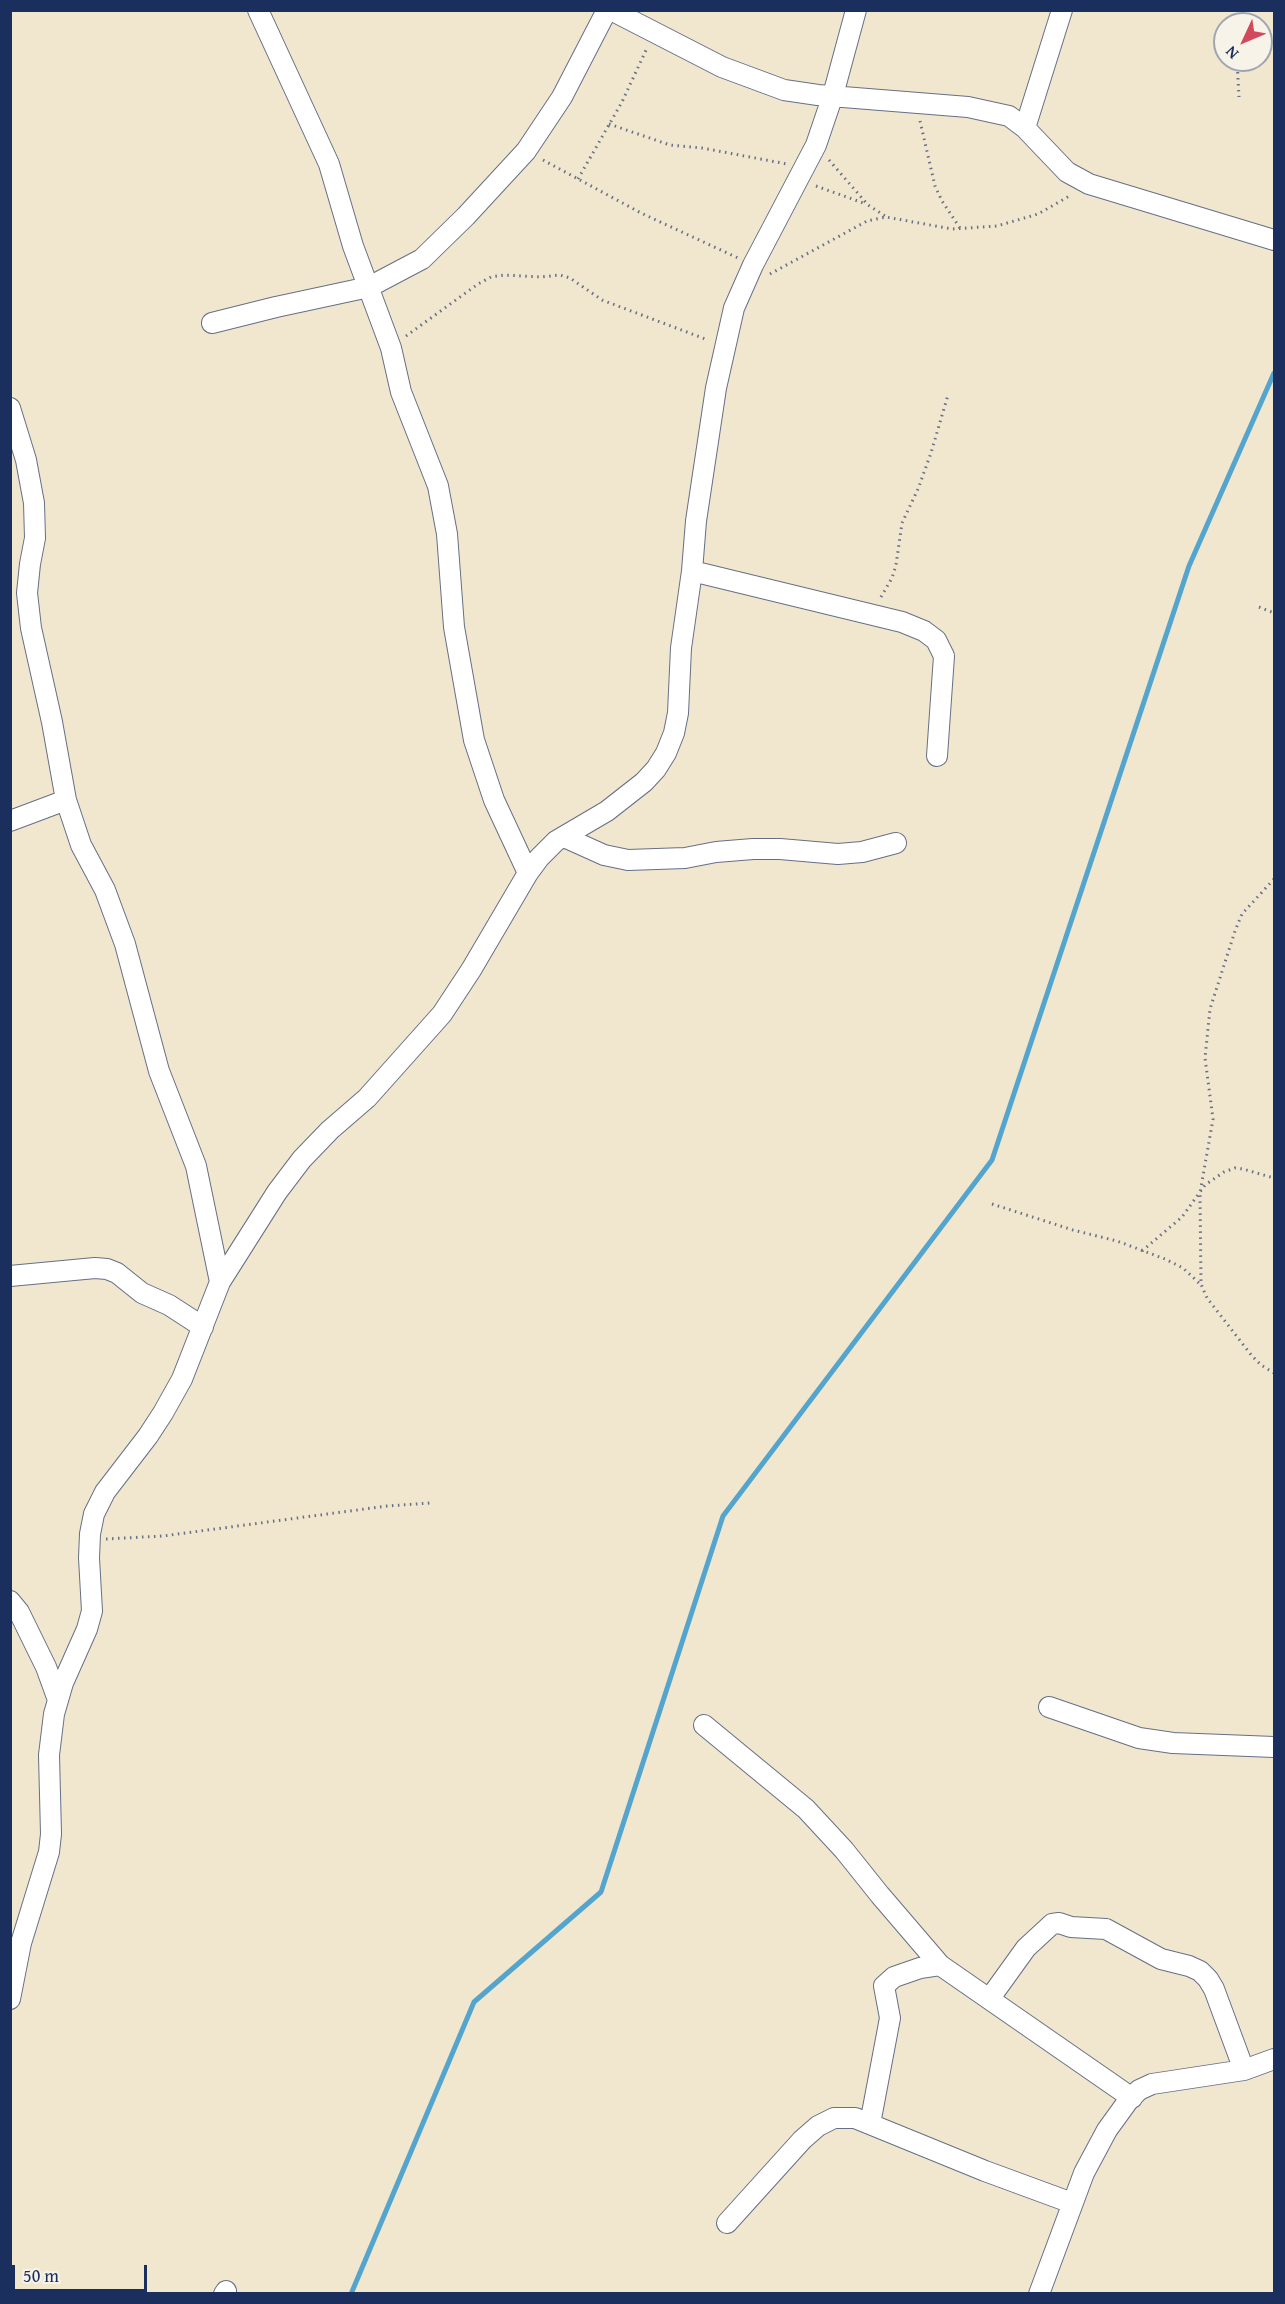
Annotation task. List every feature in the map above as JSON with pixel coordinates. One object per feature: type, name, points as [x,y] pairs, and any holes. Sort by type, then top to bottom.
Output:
[{"type":"street","points":[[258,10],[329,164],[354,246],[391,348],[401,393],[438,486],[447,534],[454,627],[474,740],[494,800],[528,873]]},
{"type":"street","points":[[212,323],[369,287],[422,259],[466,216],[526,151],[562,97],[609,10],[722,67],[784,90],[818,95],[968,107],[1009,116],[1025,128],[1067,172],[1089,184],[1275,240]]},
{"type":"street","points":[[10,1999],[21,1943],[49,1852],[51,1834],[49,1755],[54,1714],[63,1683],[87,1629],[92,1611],[90,1540],[94,1514],[105,1492],[163,1413],[182,1379],[220,1282],[277,1192],[302,1159],[330,1130],[367,1098],[442,1014],[471,970],[528,873],[549,847],[607,811],[644,782],[666,753],[674,733],[678,713],[681,648],[698,509],[716,388],[734,308],[753,266],[816,145],[833,95],[856,10]]},
{"type":"street","points":[[1025,128],[1062,10]]},
{"type":"street","points":[[10,408],[26,460],[34,504],[35,538],[27,593],[31,628],[52,722],[66,800],[81,844],[105,890],[126,944],[159,1071],[196,1166],[220,1282]]},
{"type":"street","points":[[692,571],[902,622],[924,631],[936,640],[944,656],[937,756]]},
{"type":"street","points":[[10,821],[66,800]]},
{"type":"street","points":[[564,837],[604,855],[628,860],[684,858],[716,852],[753,849],[838,854],[862,852],[896,843]]},
{"type":"street","points":[[10,1276],[95,1268],[107,1269],[117,1273],[142,1293],[169,1305],[203,1327]]},
{"type":"street","points":[[10,1601],[19,1612],[58,1700]]},
{"type":"street","points":[[1048,1707],[1139,1738],[1173,1743],[1275,1747]]},
{"type":"street","points":[[704,1725],[806,1809],[844,1850],[940,1965],[1132,2098]]},
{"type":"street","points":[[990,1998],[1026,1948],[1052,1924],[1106,1929],[1161,1959],[1200,1971],[1208,1979],[1214,1989],[1244,2070]]},
{"type":"street","points":[[870,2124],[890,2018],[884,1986],[894,1977],[920,1968],[940,1965]]},
{"type":"street","points":[[1039,2294],[1084,2173],[1107,2130],[1132,2098],[1152,2084],[1244,2070],[1275,2059]]},
{"type":"street","points":[[727,2223],[781,2162],[818,2126],[834,2118],[855,2118],[985,2171],[1072,2203]]},
{"type":"path","points":[[578,179],[643,57],[652,32]]},
{"type":"path","points":[[1238,72],[1239,97]]},
{"type":"path","points":[[916,102],[935,186],[960,228]]},
{"type":"path","points":[[609,124],[670,145],[702,148],[801,173],[868,205],[886,217],[916,224],[960,228],[997,226],[1038,214],[1089,184]]},
{"type":"path","points":[[816,145],[868,205]]},
{"type":"path","points":[[526,151],[641,213],[753,266]]},
{"type":"path","points":[[742,290],[867,221],[886,217]]},
{"type":"path","points":[[391,348],[478,284],[491,277],[504,275],[566,276],[602,300],[725,347]]},
{"type":"path","points":[[870,614],[892,578],[902,524],[932,453],[948,395]]},
{"type":"path","points":[[1259,607],[1275,613]]},
{"type":"path","points":[[1275,879],[1242,914],[1210,1009],[1205,1058],[1213,1119],[1200,1193],[1201,1284],[1207,1299],[1252,1356],[1261,1365],[1275,1373]]},
{"type":"path","points":[[1142,1251],[1182,1217],[1211,1179],[1235,1168],[1275,1178]]},
{"type":"path","points":[[992,1204],[1073,1230],[1117,1241],[1183,1268],[1201,1284]]},
{"type":"path","points":[[90,1540],[163,1536],[387,1506],[430,1503]]},
{"type":"waterway","points":[[351,2294],[474,2002],[601,1892],[723,1516],[992,1160],[1189,566],[1274,373]]}]
